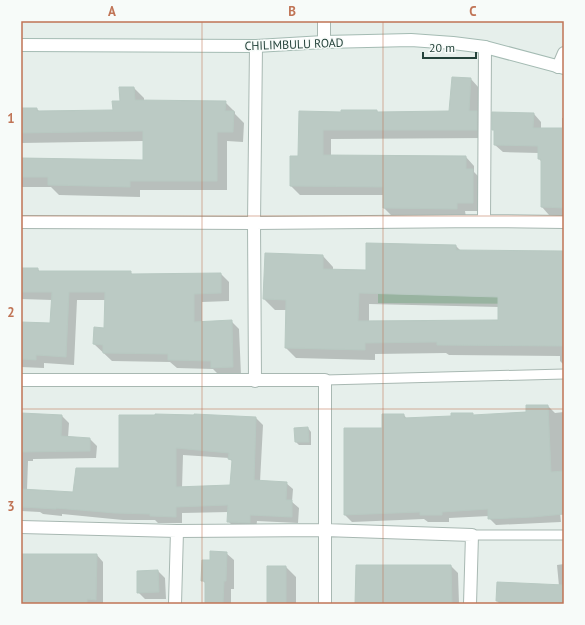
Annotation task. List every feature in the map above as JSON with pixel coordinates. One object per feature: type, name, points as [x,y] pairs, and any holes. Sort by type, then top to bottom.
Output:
[{"type":"street","points":[[324,21],[324,42]]},
{"type":"street","name":"CHILIMBULU ROAD","points":[[21,45],[256,46],[324,42],[411,40],[485,47],[561,68]]},
{"type":"street","points":[[255,380],[254,223],[256,46]]},
{"type":"street","points":[[484,221],[485,47]]},
{"type":"street","points":[[561,68],[564,53]]},
{"type":"street","points":[[21,222],[564,222]]},
{"type":"street","points":[[21,380],[325,380],[324,604]]},
{"type":"street","points":[[21,527],[176,531],[324,530],[472,536],[470,604]]},
{"type":"street","points":[[175,604],[176,531]]},
{"type":"lane","points":[[325,380],[564,374]]},
{"type":"lane","points":[[472,536],[564,535]]},
{"type":"green space","points":[[378,269],[551,304],[378,303]]},
{"type":"building","points":[[452,77],[471,78],[469,111],[477,111],[477,130],[323,130],[323,155],[466,156],[466,169],[473,169],[473,203],[457,203],[457,209],[383,208],[383,187],[290,186],[290,156],[298,156],[299,111],[449,111]]},
{"type":"building","points":[[119,87],[134,87],[135,100],[226,101],[225,111],[234,111],[233,132],[217,132],[217,181],[130,181],[130,187],[48,185],[48,177],[21,177],[21,158],[143,160],[143,131],[21,133],[21,108],[37,108],[37,111],[113,110],[112,101],[120,101]]},
{"type":"building","points":[[492,112],[534,113],[533,128],[564,128],[564,208],[541,207],[541,159],[538,159],[538,146],[494,145]]},
{"type":"building","points":[[366,243],[456,245],[456,250],[564,251],[564,346],[437,345],[437,342],[365,343],[365,350],[285,348],[286,300],[263,299],[265,253],[323,255],[323,269],[366,270]],"holes":[[[359,293],[498,297],[498,320],[358,321]]]},
{"type":"building","points":[[21,268],[38,268],[38,271],[131,271],[131,274],[221,273],[221,293],[194,294],[194,322],[232,320],[233,367],[211,368],[211,361],[168,360],[168,354],[103,353],[103,345],[93,344],[94,327],[104,328],[105,292],[69,292],[66,357],[36,355],[36,360],[21,359],[21,322],[50,323],[52,292],[21,292]]},
{"type":"building","points":[[526,405],[548,405],[551,472],[564,471],[564,514],[488,519],[488,509],[442,512],[442,515],[420,515],[420,512],[344,515],[344,428],[382,428],[382,414],[404,414],[404,418],[451,416],[451,413],[473,413],[473,415],[526,412]]},
{"type":"building","points":[[21,413],[62,415],[61,436],[90,438],[90,451],[21,452]]},
{"type":"building","points":[[194,414],[256,417],[254,480],[287,482],[286,500],[292,500],[292,517],[250,515],[250,523],[227,522],[228,505],[176,507],[176,517],[150,516],[150,514],[21,507],[21,489],[73,492],[76,468],[119,468],[119,415]],"holes":[[[176,448],[229,453],[228,459],[232,460],[230,485],[176,487]]]},
{"type":"building","points":[[308,427],[309,442],[295,442],[294,428]]},
{"type":"building","points":[[210,551],[227,552],[226,581],[224,581],[223,604],[205,604],[205,581],[201,581],[202,560],[210,560]]},
{"type":"building","points":[[21,554],[97,554],[96,600],[87,599],[87,604],[21,604]]},
{"type":"building","points":[[356,565],[451,565],[452,604],[355,604]]},
{"type":"building","points":[[267,566],[286,566],[286,604],[267,604]]},
{"type":"building","points":[[158,570],[159,592],[137,593],[137,571]]},
{"type":"building","points":[[497,582],[564,585],[564,604],[496,601]]}]
